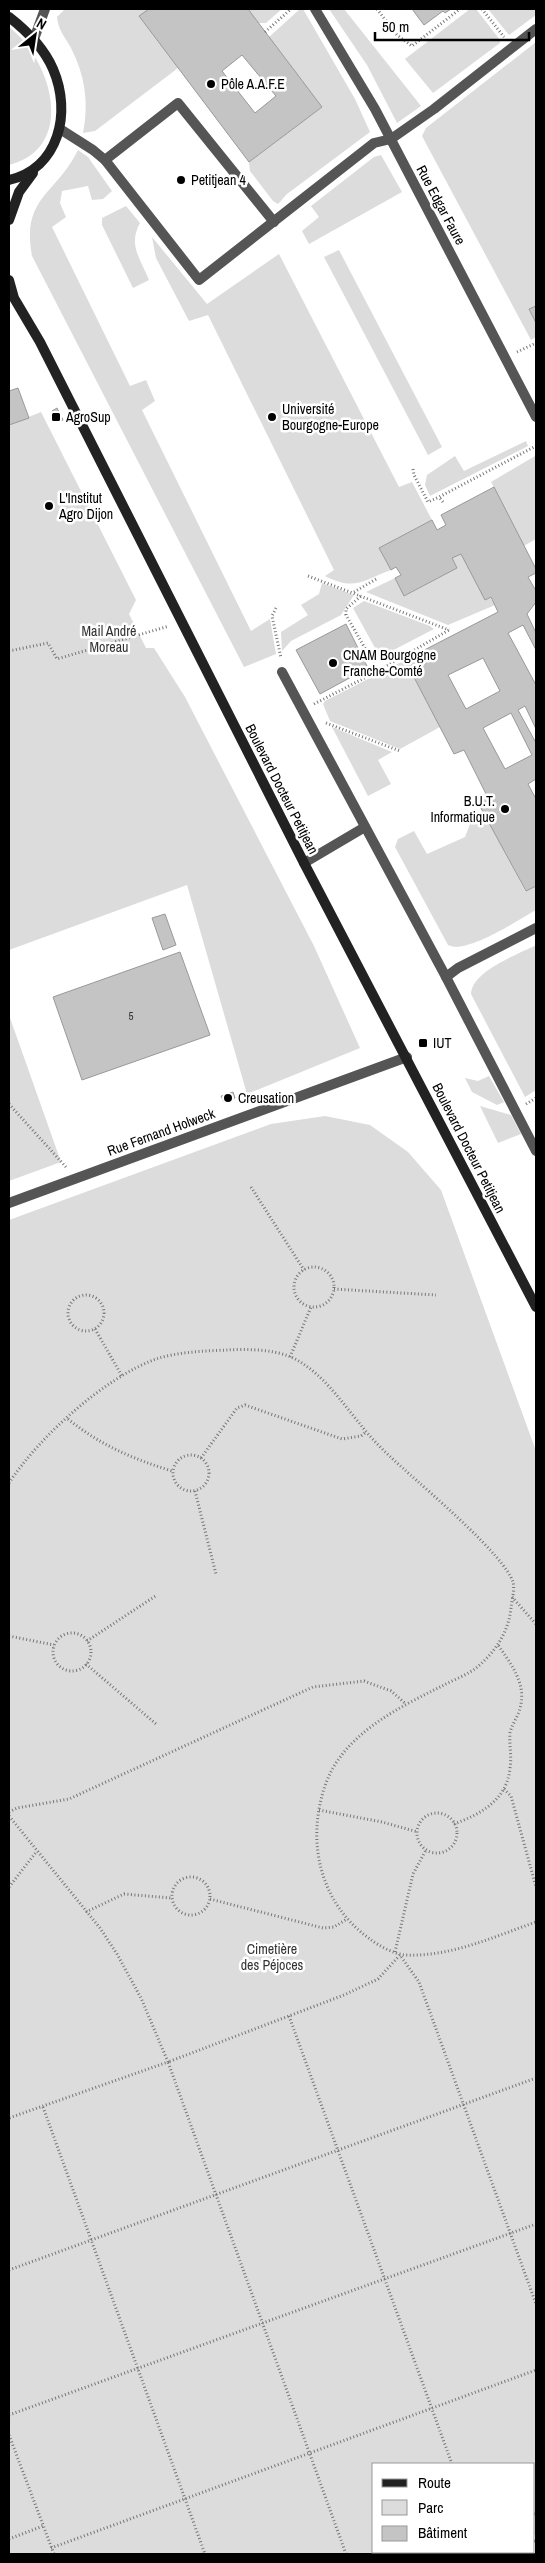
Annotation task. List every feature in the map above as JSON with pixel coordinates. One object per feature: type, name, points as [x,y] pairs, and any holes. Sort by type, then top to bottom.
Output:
[{"type":"main road","points":[[9,17],[34,39],[53,68],[59,84],[62,102],[60,129],[55,145],[19,192],[9,220]]},
{"type":"main road","points":[[9,180],[34,170]]},
{"type":"main road","name":"Boulevard Docteur Petitjean","points":[[9,280],[14,298],[40,342],[304,863],[408,1057],[536,1307]]},
{"type":"street","points":[[34,39],[45,9]]},
{"type":"street","name":"Rue Edgar Faure","points":[[315,9],[348,61],[391,139],[536,417]]},
{"type":"street","points":[[60,129],[105,160],[199,280],[374,143],[391,139],[536,29]]},
{"type":"street","points":[[105,160],[178,103],[274,222]]},
{"type":"street","points":[[282,672],[446,978],[536,1152]]},
{"type":"street","points":[[304,863],[365,827]]},
{"type":"street","points":[[446,978],[458,968],[536,928]]},
{"type":"street","name":"Rue Fernand Holweck","points":[[9,1202],[408,1057]]},
{"type":"path","points":[[265,32],[291,9]]},
{"type":"path","points":[[377,9],[397,35],[412,46],[460,9]]},
{"type":"path","points":[[482,9],[512,48]]},
{"type":"path","points":[[506,358],[536,343]]},
{"type":"path","points":[[414,469],[414,475],[428,502],[536,446]]},
{"type":"path","points":[[439,497],[442,502]]},
{"type":"path","points":[[308,576],[362,595],[449,630],[378,671],[320,700],[306,715],[400,751]]},
{"type":"path","points":[[354,592],[378,578]]},
{"type":"path","points":[[362,595],[346,610],[346,615],[378,671]]},
{"type":"path","points":[[276,608],[272,616],[282,672]]},
{"type":"path","points":[[9,651],[48,642],[57,659],[182,622]]},
{"type":"path","points":[[9,1104],[76,1178]]},
{"type":"path","points":[[251,1187],[304,1270]]},
{"type":"path","points":[[316,1268],[323,1270],[332,1278],[334,1289],[328,1302],[316,1307],[310,1307],[299,1300],[294,1288],[298,1275],[304,1270],[316,1268]]},
{"type":"path","points":[[334,1289],[436,1295]]},
{"type":"path","points":[[79,1296],[91,1296],[103,1308],[102,1320],[94,1329],[83,1331],[69,1321],[67,1315],[70,1304],[79,1296]]},
{"type":"path","points":[[290,1357],[310,1307]]},
{"type":"path","points":[[94,1329],[122,1376]]},
{"type":"path","points":[[9,1483],[39,1446],[94,1394],[122,1376],[159,1358],[208,1351],[244,1349],[290,1357],[337,1393],[367,1432],[500,1562],[513,1583],[510,1616],[498,1645],[476,1668],[406,1704],[349,1744],[327,1781],[319,1810],[321,1874],[334,1903],[354,1928],[376,1943],[400,1955],[419,1982],[512,2233],[536,2304]]},
{"type":"path","points":[[201,1458],[237,1408],[244,1405],[342,1439],[362,1436],[367,1432]]},
{"type":"path","points":[[68,1419],[89,1437],[111,1449],[172,1471]]},
{"type":"path","points":[[189,1454],[201,1458],[208,1468],[209,1474],[205,1485],[195,1491],[184,1490],[178,1487],[172,1476],[174,1465],[183,1456],[189,1454]]},
{"type":"path","points":[[195,1491],[216,1574]]},
{"type":"path","points":[[87,1641],[157,1595]]},
{"type":"path","points":[[512,1597],[536,1624]]},
{"type":"path","points":[[67,1634],[79,1634],[87,1641],[91,1654],[86,1664],[74,1671],[62,1668],[54,1658],[54,1645],[57,1640],[67,1634]]},
{"type":"path","points":[[9,1636],[54,1645]]},
{"type":"path","points":[[454,1824],[484,1811],[504,1790],[510,1768],[510,1736],[522,1702],[522,1687],[498,1645]]},
{"type":"path","points":[[86,1664],[156,1724]]},
{"type":"path","points":[[9,1812],[17,1808],[69,1799],[313,1687],[364,1681],[391,1691],[406,1704]]},
{"type":"path","points":[[504,1790],[511,1796],[536,1887]]},
{"type":"path","points":[[319,1810],[382,1822],[418,1832]]},
{"type":"path","points":[[434,1814],[446,1816],[454,1824],[456,1838],[449,1849],[437,1853],[426,1850],[418,1838],[422,1820],[434,1814]]},
{"type":"path","points":[[9,1816],[100,1928],[141,1998],[168,2062],[217,2194],[346,2554]]},
{"type":"path","points":[[9,1887],[37,1850]]},
{"type":"path","points":[[395,1952],[413,1874],[426,1850]]},
{"type":"path","points":[[191,1877],[197,1878],[207,1886],[210,1899],[205,1910],[194,1916],[182,1914],[173,1904],[171,1898],[174,1886],[179,1881],[191,1877]]},
{"type":"path","points":[[86,1912],[124,1894],[171,1898]]},
{"type":"path","points":[[210,1899],[323,1928],[334,1927],[347,1919]]},
{"type":"path","points":[[9,2118],[168,2062],[344,1996],[378,1979],[400,1955],[442,1954],[536,1923]]},
{"type":"path","points":[[288,2016],[452,2463]]},
{"type":"path","points":[[9,2270],[536,2078]]},
{"type":"path","points":[[43,2107],[205,2554]]},
{"type":"path","points":[[9,2415],[536,2224]]},
{"type":"path","points":[[51,2548],[536,2370]]},
{"type":"path","points":[[9,2435],[54,2554]]},
{"type":"path","points":[[9,2539],[43,2526]]},
{"type":"green space","points":[[65,9],[149,9],[139,16],[178,68],[95,131],[83,133],[86,100],[83,79],[76,58],[60,30],[57,17]]},
{"type":"green space","points":[[248,9],[282,9],[266,23],[258,23]]},
{"type":"green space","points":[[300,9],[303,9],[355,99],[370,132],[287,194],[278,204],[273,201],[250,171],[249,162],[322,107],[269,37]]},
{"type":"green space","points":[[329,9],[344,9],[421,106],[397,123],[367,65]]},
{"type":"green space","points":[[470,9],[476,9],[500,40],[500,43],[433,93],[405,59]]},
{"type":"green space","points":[[488,9],[536,9],[536,15],[509,35]]},
{"type":"green space","points":[[9,27],[24,41],[36,60],[46,80],[51,101],[50,122],[44,140],[31,155],[9,165]]},
{"type":"green space","points":[[536,42],[536,306],[529,309],[536,322],[536,337],[531,340],[422,136],[426,128]]},
{"type":"green space","points":[[78,150],[88,157],[112,191],[103,199],[92,200],[88,186],[62,191],[60,203],[66,217],[52,227],[130,386],[146,380],[155,401],[142,410],[251,631],[270,619],[276,654],[244,667],[32,256],[31,221],[36,208],[69,165]]},
{"type":"green space","points":[[381,155],[402,192],[309,244],[302,231],[319,217],[311,206],[374,157]]},
{"type":"green space","points":[[126,206],[140,223],[135,238],[135,245],[149,280],[133,288],[102,225],[102,218]]},
{"type":"green space","points":[[152,237],[207,304],[279,254],[399,487],[412,482],[432,520],[379,548],[391,570],[365,581],[351,584],[325,576],[334,570],[208,315],[189,321],[156,258]]},
{"type":"green space","points":[[339,250],[442,447],[428,455],[324,257]]},
{"type":"green space","name":"Mail André Moreau","points":[[41,412],[136,600],[129,614],[146,648],[154,648],[185,697],[314,946],[360,1048],[247,1094],[187,885],[9,950],[9,425]]},
{"type":"green space","points":[[526,441],[528,446],[430,496],[425,485],[427,475],[455,456],[464,471]]},
{"type":"green space","points":[[535,456],[536,539],[524,546],[491,482]]},
{"type":"green space","points":[[461,554],[495,605],[448,625],[366,592],[395,578],[405,596],[457,568],[452,558]]},
{"type":"green space","points":[[322,583],[354,595],[341,615],[291,641],[282,651],[281,632],[308,615],[301,605],[319,594]]},
{"type":"green space","points":[[364,601],[434,629],[380,657],[353,608]]},
{"type":"green space","points":[[405,660],[440,727],[400,749],[330,721],[323,704],[325,701]]},
{"type":"green space","points":[[332,727],[392,752],[378,760],[391,784],[368,796]]},
{"type":"green space","points":[[486,816],[525,891],[536,886],[536,910],[479,941],[456,947],[448,945],[395,847],[398,839],[414,831],[427,854],[465,837],[470,824]]},
{"type":"green space","points":[[536,945],[536,1090],[525,1097],[471,994],[473,986],[487,971]]},
{"type":"green space","points":[[9,1015],[61,1162],[9,1181]]},
{"type":"green space","points":[[489,1076],[504,1102],[497,1105],[472,1092],[465,1078],[478,1081]]},
{"type":"green space","points":[[480,1106],[511,1115],[521,1134],[498,1143]]},
{"type":"green space","name":"Cimetière des Péjoces","points":[[325,1116],[370,1125],[408,1152],[441,1190],[536,1451],[536,2534],[535,2463],[372,2463],[372,2553],[484,2553],[9,2554],[9,1220],[271,1124]]},
{"type":"building","name":"Pôle A.A.F.E","points":[[149,9],[248,9],[322,107],[249,162],[139,16]],"holes":[[[242,55],[276,96],[255,113],[222,71]]]},
{"type":"building","points":[[412,9],[451,9],[445,13],[443,11],[424,25]]},
{"type":"building","points":[[536,306],[536,323],[529,309]]},
{"type":"building","points":[[18,388],[29,418],[9,425],[9,391]]},
{"type":"building","points":[[57,408],[63,420],[57,422],[52,411]]},
{"type":"building","points":[[494,487],[536,569],[536,573],[528,577],[536,591],[536,602],[527,614],[536,633],[536,650],[523,625],[508,633],[536,685],[536,729],[525,706],[518,710],[536,743],[536,779],[528,784],[536,799],[536,886],[526,891],[476,799],[486,794],[464,750],[454,754],[405,660],[498,612],[491,597],[485,600],[461,554],[452,558],[457,568],[404,596],[395,578],[401,575],[396,567],[391,570],[379,548],[432,520],[437,530],[446,525],[441,515]],"holes":[[[483,658],[500,691],[466,709],[448,675]],[[511,713],[532,755],[505,769],[483,728]]]},
{"type":"building","points":[[346,624],[368,668],[320,694],[296,650]]},
{"type":"building","points":[[165,914],[176,945],[163,950],[152,918]]},
{"type":"building","points":[[180,952],[210,1035],[82,1080],[53,997]]},
{"type":"building","name":"Creusation","points":[[233,1092],[235,1098],[224,1102],[221,1096]]},
{"type":"place","name":"Pôle A.A.F.E","points":[[211,84]]},
{"type":"place","name":"Petitjean 4","points":[[181,180]]},
{"type":"place","name":"AgroSup","points":[[56,417]]},
{"type":"place","name":"Université Bourgogne-Europe","points":[[272,417]]},
{"type":"place","name":"L'Institut Agro Dijon","points":[[49,506]]},
{"type":"place","name":"CNAM Bourgogne Franche-Comté","points":[[333,663]]},
{"type":"place","name":"B.U.T. Informatique","points":[[505,809]]},
{"type":"place","name":"IUT","points":[[423,1043]]},
{"type":"place","name":"Creusation","points":[[228,1098]]}]
